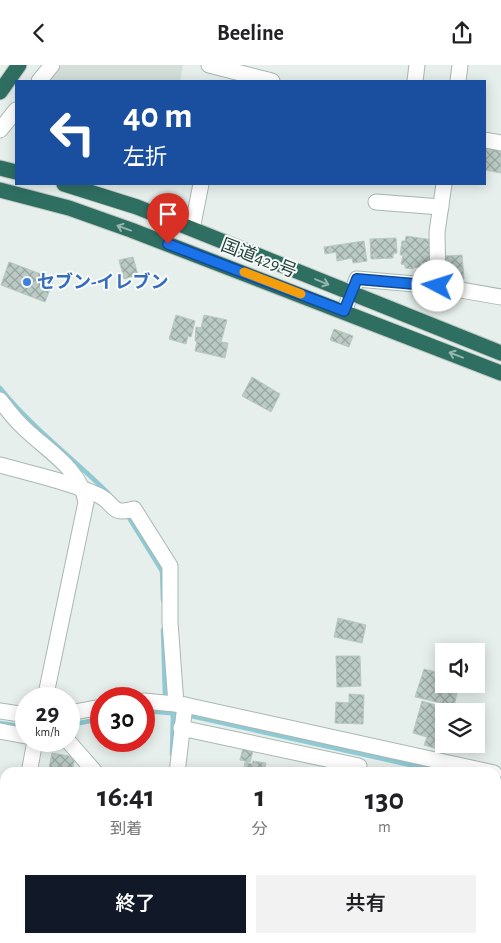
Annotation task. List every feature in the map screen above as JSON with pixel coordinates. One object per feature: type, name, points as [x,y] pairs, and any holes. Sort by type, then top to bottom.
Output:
[{"type":"highway","points":[[0,92],[19,65]]},
{"type":"highway","points":[[0,168],[15,172]]},
{"type":"highway","name":"国道429号","points":[[67,185],[137,207],[501,353]]},
{"type":"highway","name":"国道429号","points":[[0,190],[78,211],[344,311],[501,373]]},
{"type":"street","points":[[40,80],[52,65]]},
{"type":"street","points":[[416,80],[417,65]]},
{"type":"street","points":[[458,80],[460,65]]},
{"type":"street","points":[[217,72],[266,80]]},
{"type":"street","points":[[0,130],[15,111]]},
{"type":"street","points":[[486,141],[501,143]]},
{"type":"street","points":[[192,229],[201,185]]},
{"type":"street","points":[[438,286],[437,232],[444,185]]},
{"type":"street","points":[[376,201],[441,207]]},
{"type":"street","points":[[344,311],[357,279],[438,286],[501,297]]},
{"type":"street","points":[[0,400],[21,425],[74,473],[84,490],[86,502],[47,687]]},
{"type":"street","points":[[0,465],[99,495],[116,510],[134,509],[170,566],[170,622],[182,713],[178,767]]},
{"type":"street","points":[[155,704],[359,766]]},
{"type":"street","points":[[0,711],[15,713]]},
{"type":"street","points":[[182,713],[437,766]]},
{"type":"street","points":[[0,731],[15,734]]},
{"type":"street","points":[[30,767],[33,752]]},
{"type":"street","points":[[78,752],[91,767]]},
{"type":"shaded area","points":[[62,65],[183,65],[180,80],[50,80]]},
{"type":"building","points":[[486,147],[501,149],[501,173],[486,170]]},
{"type":"building","points":[[406,236],[433,240],[430,264],[421,263],[421,268],[413,267],[413,269],[405,268],[405,265],[401,264],[403,255],[400,255],[402,241],[405,241]]},
{"type":"building","points":[[396,238],[397,253],[393,254],[393,258],[371,259],[370,239]]},
{"type":"building","points":[[364,241],[367,261],[353,263],[352,258],[337,261],[336,252],[325,254],[324,247]]},
{"type":"building","points":[[462,255],[464,279],[447,280],[446,256]]},
{"type":"building","points":[[133,257],[138,275],[124,279],[119,260]]},
{"type":"building","points":[[9,262],[54,279],[45,302],[1,285]]},
{"type":"building","points":[[176,315],[195,321],[191,337],[188,336],[186,344],[169,339]]},
{"type":"building","points":[[204,315],[227,320],[221,342],[228,343],[225,358],[195,351],[197,341],[195,341],[196,327],[201,328]]},
{"type":"building","points":[[334,329],[353,336],[349,347],[330,340]]},
{"type":"building","points":[[252,377],[280,394],[271,412],[242,396]]},
{"type":"building","points":[[338,618],[366,625],[362,643],[334,637]]},
{"type":"building","points":[[336,656],[360,656],[361,686],[337,687]]},
{"type":"building","points":[[424,669],[435,672],[435,693],[457,693],[455,703],[441,703],[415,697]]},
{"type":"building","points":[[349,694],[364,695],[363,724],[335,723],[336,702],[349,703]]},
{"type":"building","points":[[422,701],[435,705],[435,748],[424,745],[427,737],[413,733]]},
{"type":"building","points":[[243,748],[253,751],[250,762],[240,760]]},
{"type":"building","points":[[52,753],[75,757],[73,767],[49,767]]},
{"type":"building","points":[[253,761],[266,763],[265,767],[244,767],[245,762],[252,764]]},
{"type":"waterway","points":[[0,388],[39,430],[109,494]]},
{"type":"waterway","points":[[126,513],[162,571],[163,600]]},
{"type":"waterway","points":[[163,630],[165,696]]},
{"type":"waterway","points":[[155,712],[182,714],[419,767]]},
{"type":"waterway","points":[[172,754],[173,713]]},
{"type":"waterway","points":[[80,723],[90,721]]},
{"type":"waterway","points":[[0,723],[15,725]]},
{"type":"slow traffic","points":[[244,272],[301,294]]},
{"type":"place","name":"セブン-イレブン","points":[[27,282]]},
{"type":"route","points":[[168,244],[344,311],[357,279],[438,286]]}]
